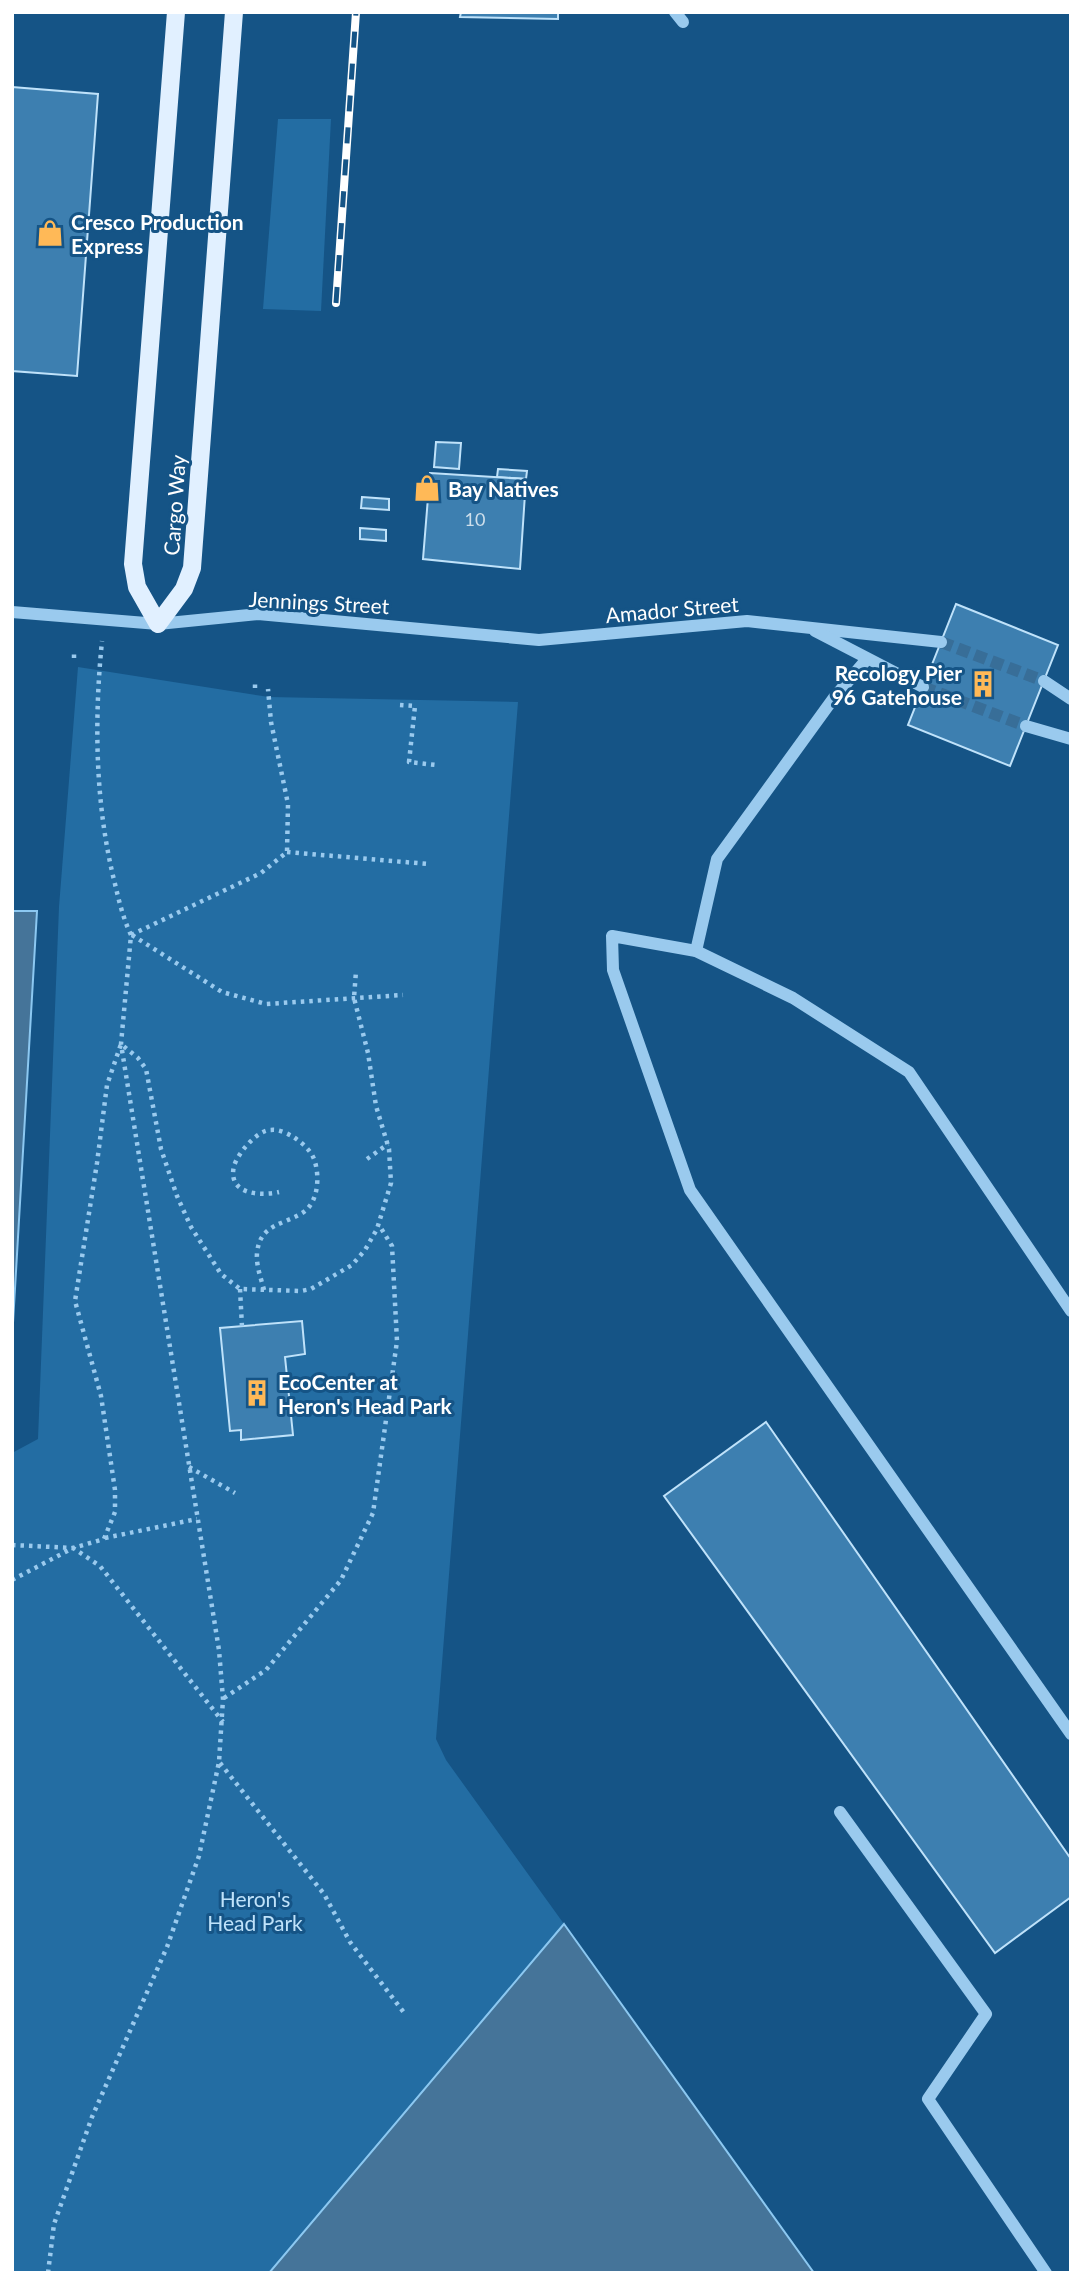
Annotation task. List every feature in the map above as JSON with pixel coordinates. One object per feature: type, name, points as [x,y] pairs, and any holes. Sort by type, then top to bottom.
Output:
[{"type":"main road","name":"Cargo Way","points":[[176,12],[133,564],[137,587],[158,624],[184,589],[192,568],[234,12]]},
{"type":"street","name":"Jennings Street","points":[[12,612],[158,624],[258,614],[539,640]]},
{"type":"street","name":"Amador Street","points":[[539,640],[747,621],[941,642]]},
{"type":"street","name":"Amador Street","points":[[808,628],[923,687]]},
{"type":"street","points":[[696,951],[717,859],[833,699],[867,659]]},
{"type":"street","points":[[1044,681],[1071,699]]},
{"type":"street","points":[[1026,726],[1071,739]]},
{"type":"street","points":[[1071,1311],[909,1072],[793,998],[696,951],[612,936],[613,970],[690,1190],[1071,1734]]},
{"type":"street","points":[[840,1812],[986,2014],[928,2099],[1046,2273]]},
{"type":"path","points":[[104,620],[98,703],[100,799],[108,857],[124,920],[131,935],[121,1044],[107,1085],[75,1301],[101,1396],[115,1490],[115,1512],[104,1539]]},
{"type":"path","points":[[74,650],[74,658]]},
{"type":"path","points":[[255,681],[255,688]]},
{"type":"path","points":[[268,690],[271,722],[288,804],[287,852]]},
{"type":"path","points":[[400,705],[415,706],[409,762],[436,765]]},
{"type":"path","points":[[131,935],[261,873],[287,852],[428,864]]},
{"type":"path","points":[[131,935],[222,992],[266,1004],[402,995]]},
{"type":"path","points":[[121,1044],[138,1058],[146,1069],[161,1149],[177,1196],[191,1227],[221,1274],[240,1289],[301,1290],[327,1281],[352,1265],[365,1251],[379,1225],[391,1183],[392,1165],[388,1144],[376,1106],[368,1053],[354,998],[356,971]]},
{"type":"path","points":[[48,2273],[54,2224],[88,2129],[167,1947],[199,1856],[219,1762],[223,1722],[219,1650],[121,1044]]},
{"type":"path","points":[[264,1290],[257,1266],[260,1239],[278,1223],[304,1213],[311,1205],[317,1179],[309,1151],[291,1136],[272,1130],[265,1131],[250,1142],[237,1159],[234,1174],[240,1187],[248,1193],[265,1195],[279,1192]]},
{"type":"path","points":[[367,1159],[388,1144]]},
{"type":"path","points":[[223,1699],[266,1670],[341,1580],[373,1513],[397,1341],[392,1246],[379,1225]]},
{"type":"path","points":[[240,1289],[242,1327]]},
{"type":"path","points":[[189,1467],[235,1493]]},
{"type":"path","points":[[12,1580],[73,1548],[197,1519]]},
{"type":"path","points":[[12,1545],[73,1548],[100,1566],[223,1722]]},
{"type":"path","points":[[219,1762],[324,1894],[350,1942],[405,2014]]},
{"type":"green space","points":[[278,119],[331,119],[321,311],[263,309]]},
{"type":"green space","name":"Heron's Head Park","points":[[78,667],[269,697],[518,702],[436,1739],[446,1760],[564,1924],[269,2273],[12,2273],[12,1453],[38,1439],[59,907]]},
{"type":"shaded area","points":[[12,911],[37,911],[12,1340]]},
{"type":"shaded area","points":[[564,1924],[814,2273],[269,2273]]},
{"type":"building","points":[[461,12],[558,12],[558,19],[460,17]]},
{"type":"building","name":"Cresco Production Express","points":[[12,87],[98,94],[77,376],[12,371]]},
{"type":"building","points":[[436,442],[461,443],[459,469],[434,467]]},
{"type":"building","points":[[498,469],[527,471],[526,479],[497,477]]},
{"type":"building","points":[[430,473],[526,479],[520,569],[423,559]]},
{"type":"building","points":[[362,497],[389,499],[389,510],[361,508]]},
{"type":"building","points":[[360,528],[386,530],[386,541],[360,539]]},
{"type":"building","name":"Recology Pier 96 Gatehouse","points":[[956,604],[1058,645],[1010,766],[908,725]]},
{"type":"building","name":"EcoCenter at Heron's Head Park","points":[[302,1321],[305,1354],[285,1357],[293,1435],[241,1440],[241,1430],[230,1431],[220,1328]]},
{"type":"building","points":[[766,1422],[1071,1859],[1071,1897],[995,1953],[664,1496]]},
{"type":"tunnel","points":[[941,642],[1044,681]]},
{"type":"tunnel","points":[[923,687],[1026,726]]},
{"type":"railway","points":[[336,303],[356,12]]},
{"type":"place","name":"Cresco Production Express","points":[[50,233]]},
{"type":"place","name":"Bay Natives","points":[[427,488]]},
{"type":"place","name":"Recology Pier 96 Gatehouse","points":[[983,684]]},
{"type":"place","name":"EcoCenter at Heron's Head Park","points":[[257,1393]]}]
